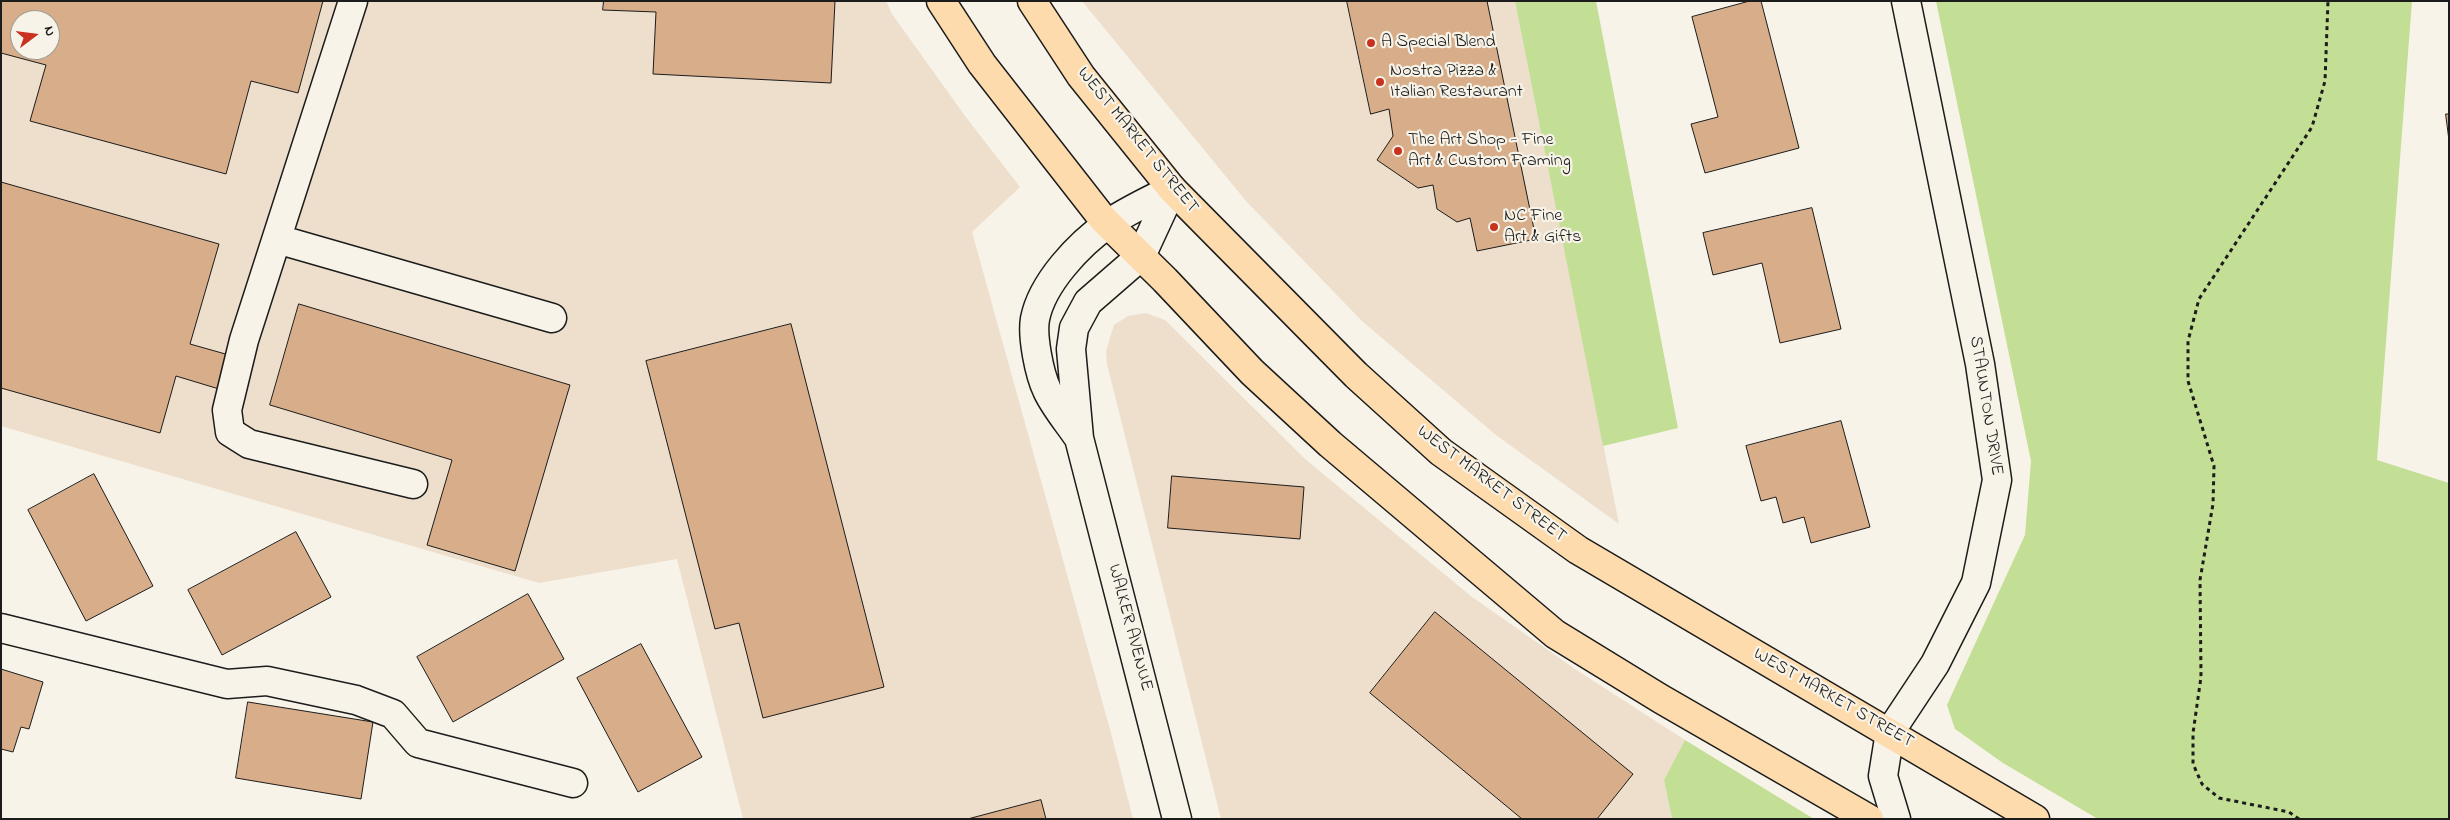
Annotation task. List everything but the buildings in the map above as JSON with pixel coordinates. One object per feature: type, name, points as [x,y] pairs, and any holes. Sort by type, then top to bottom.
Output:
[{"type":"main road","points":[[941,1],[982,64],[1108,224],[1252,372],[1330,444],[1555,634],[1660,699],[1869,819]]},
{"type":"main road","name":"WEST MARKET STREET","points":[[1032,1],[1081,76],[1172,189],[1356,375],[1441,452],[1578,550],[2035,819]]},
{"type":"street","points":[[353,1],[244,340],[227,410],[230,432],[249,444],[413,484]]},
{"type":"street","name":"STAUNTON DRIVE","points":[[1896,819],[1884,776],[1890,732],[1935,664],[1976,583],[1997,480],[1980,364],[1906,1]]},
{"type":"street","name":"WALKER AVENUE","points":[[1079,438],[1047,389],[1038,358],[1035,319],[1051,283],[1063,264],[1108,224],[1172,189]]},
{"type":"street","name":"WALKER AVENUE","points":[[1172,189],[1141,256],[1088,302],[1074,328],[1071,349],[1079,438],[1177,819]]},
{"type":"street","points":[[277,239],[552,318]]},
{"type":"street","points":[[1,628],[227,684],[268,680],[356,700],[393,714],[418,743],[573,783]]},
{"type":"path","points":[[2299,819],[2289,812],[2219,798],[2202,784],[2193,764],[2193,733],[2201,677],[2200,580],[2213,504],[2214,466],[2188,380],[2188,341],[2199,299],[2312,127],[2325,81],[2328,1]]},
{"type":"shaded area","points":[[1,1],[886,1],[892,14],[965,116],[1020,187],[972,232],[1111,733],[1133,819],[743,819],[677,559],[539,583],[1,426]]},
{"type":"shaded area","points":[[1082,1],[1515,1],[1619,524],[1496,435],[1362,321],[1246,201]]},
{"type":"shaded area","points":[[1146,313],[1165,320],[1305,459],[1472,597],[1578,671],[1685,740],[1664,780],[1672,819],[1221,819],[1107,364],[1106,351],[1114,325],[1128,316]]},
{"type":"green space","points":[[1515,1],[1596,1],[1678,428],[1603,446]]},
{"type":"green space","points":[[1936,1],[2412,1],[2377,460],[2449,483],[2449,819],[2098,819],[2003,763],[1955,729],[1947,705],[2025,535],[2031,461]]},
{"type":"green space","points":[[1685,740],[1814,819],[1672,819],[1664,780]]},
{"type":"place","name":"A Special Blend","points":[[1371,43]]},
{"type":"place","name":"Nostra Pizza & Italian Restaurant","points":[[1380,82]]},
{"type":"place","name":"The Art Shop - Fine Art & Custom Framing","points":[[1398,151]]},
{"type":"place","name":"NC Fine Art & Gifts","points":[[1494,227]]}]
